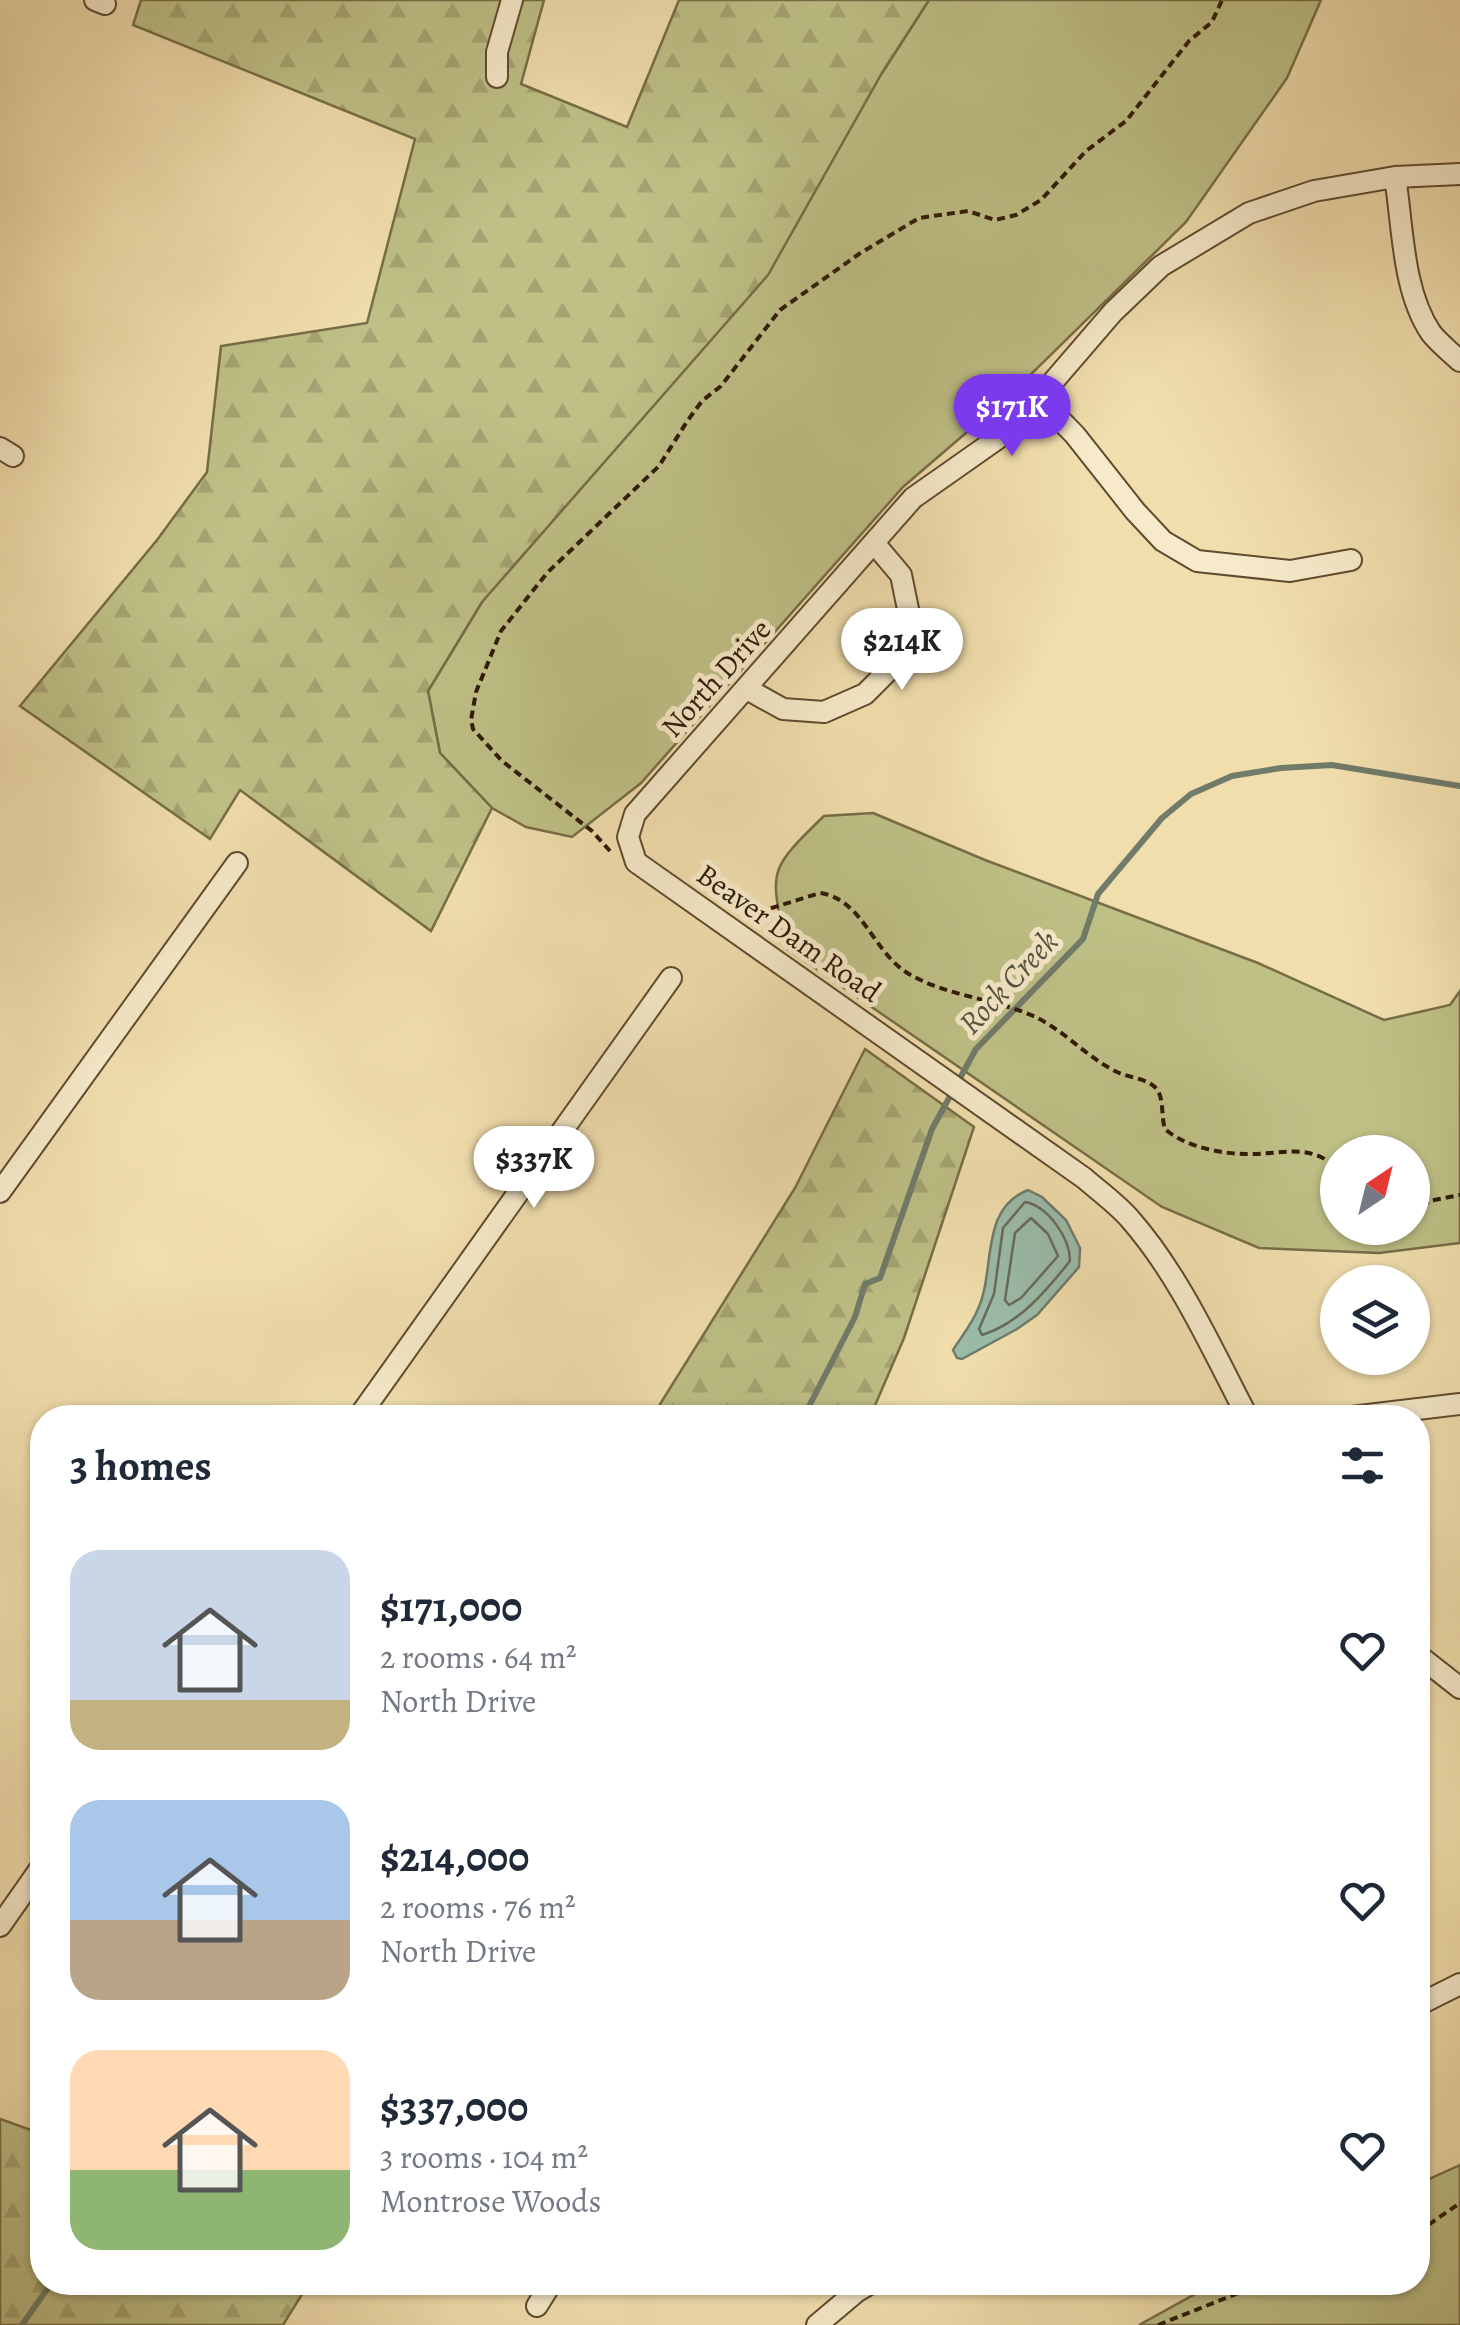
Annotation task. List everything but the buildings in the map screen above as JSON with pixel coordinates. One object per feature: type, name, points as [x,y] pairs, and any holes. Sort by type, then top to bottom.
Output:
[{"type":"street","points":[[497,77],[496,52],[512,0]]},
{"type":"street","name":"North Drive","points":[[636,862],[628,837],[635,814],[874,542],[913,498],[997,439],[1039,398],[1113,312],[1161,266],[1249,213],[1314,192],[1395,177],[1460,174]]},
{"type":"street","points":[[1395,177],[1411,284],[1424,321],[1434,338],[1460,361]]},
{"type":"street","points":[[1039,398],[1075,434],[1163,541],[1197,561],[1290,572],[1351,560]]},
{"type":"street","points":[[747,689],[783,708],[824,712],[865,694],[899,660],[909,614],[901,575],[874,542]]},
{"type":"street","name":"Beaver Dam Road","points":[[636,862],[1084,1178],[1128,1216],[1198,1322],[1241,1405]]},
{"type":"street","points":[[0,1192],[237,863]]},
{"type":"street","points":[[367,1405],[671,978]]},
{"type":"street","points":[[1430,1406],[1460,1404]]},
{"type":"street","points":[[1430,1664],[1460,1688]]},
{"type":"street","points":[[0,1926],[30,1883]]},
{"type":"street","points":[[1430,1999],[1460,1984]]},
{"type":"street","points":[[537,2306],[544,2295]]},
{"type":"street","points":[[817,2325],[852,2295]]},
{"type":"path","points":[[522,777],[479,738],[471,720],[476,692],[497,638],[547,573],[659,466],[702,401],[721,386],[780,310],[918,218],[968,211],[995,220],[1041,200],[1086,151],[1126,121],[1188,41],[1212,22],[1222,0]]},
{"type":"path","points":[[722,922],[820,892],[830,894],[850,905],[905,972],[924,982],[1044,1021],[1108,1067],[1154,1086],[1160,1096],[1163,1124],[1177,1138],[1230,1152],[1291,1150],[1320,1158]]},
{"type":"path","points":[[1430,1200],[1460,1195]]},
{"type":"path","points":[[1430,2224],[1460,2204]]},
{"type":"path","points":[[1158,2325],[1233,2295]]},
{"type":"green space","points":[[141,0],[544,0],[521,84],[627,127],[679,0],[929,0],[882,73],[768,275],[482,602],[428,691],[440,753],[492,808],[431,931],[240,790],[210,839],[20,706],[157,540],[207,472],[221,346],[367,323],[415,139],[133,25]]},
{"type":"green space","points":[[929,0],[1321,0],[1287,78],[1186,222],[1009,396],[903,487],[641,783],[572,837],[526,827],[492,808],[440,753],[428,691],[482,602],[882,73]]},
{"type":"green space","points":[[873,813],[985,860],[1258,963],[1384,1020],[1450,1005],[1460,991],[1460,1243],[1379,1253],[1259,1248],[1162,1207],[786,948],[776,887],[777,874],[791,850],[824,816]]},
{"type":"green space","points":[[865,1049],[974,1127],[904,1338],[875,1405],[659,1405],[795,1188]]},
{"type":"green space","points":[[0,2119],[30,2130],[30,2295],[302,2295],[283,2325],[0,2325]]},
{"type":"green space","points":[[1460,2165],[1460,2325],[1139,2325],[1193,2295],[1430,2295],[1430,2179]]},
{"type":"water","points":[[1028,1190],[1042,1197],[1066,1220],[1080,1248],[1079,1267],[1037,1315],[962,1359],[957,1358],[953,1350],[973,1320],[983,1293],[995,1226],[1013,1199]]},
{"type":"waterway","name":"Rock Creek","points":[[810,1405],[855,1317],[865,1284],[880,1278],[932,1129],[976,1049],[1083,939],[1098,894],[1162,818],[1191,794],[1232,776],[1281,768],[1332,765],[1460,786]]},
{"type":"waterway","name":"Rock Creek","points":[[22,2325],[43,2295]]}]
